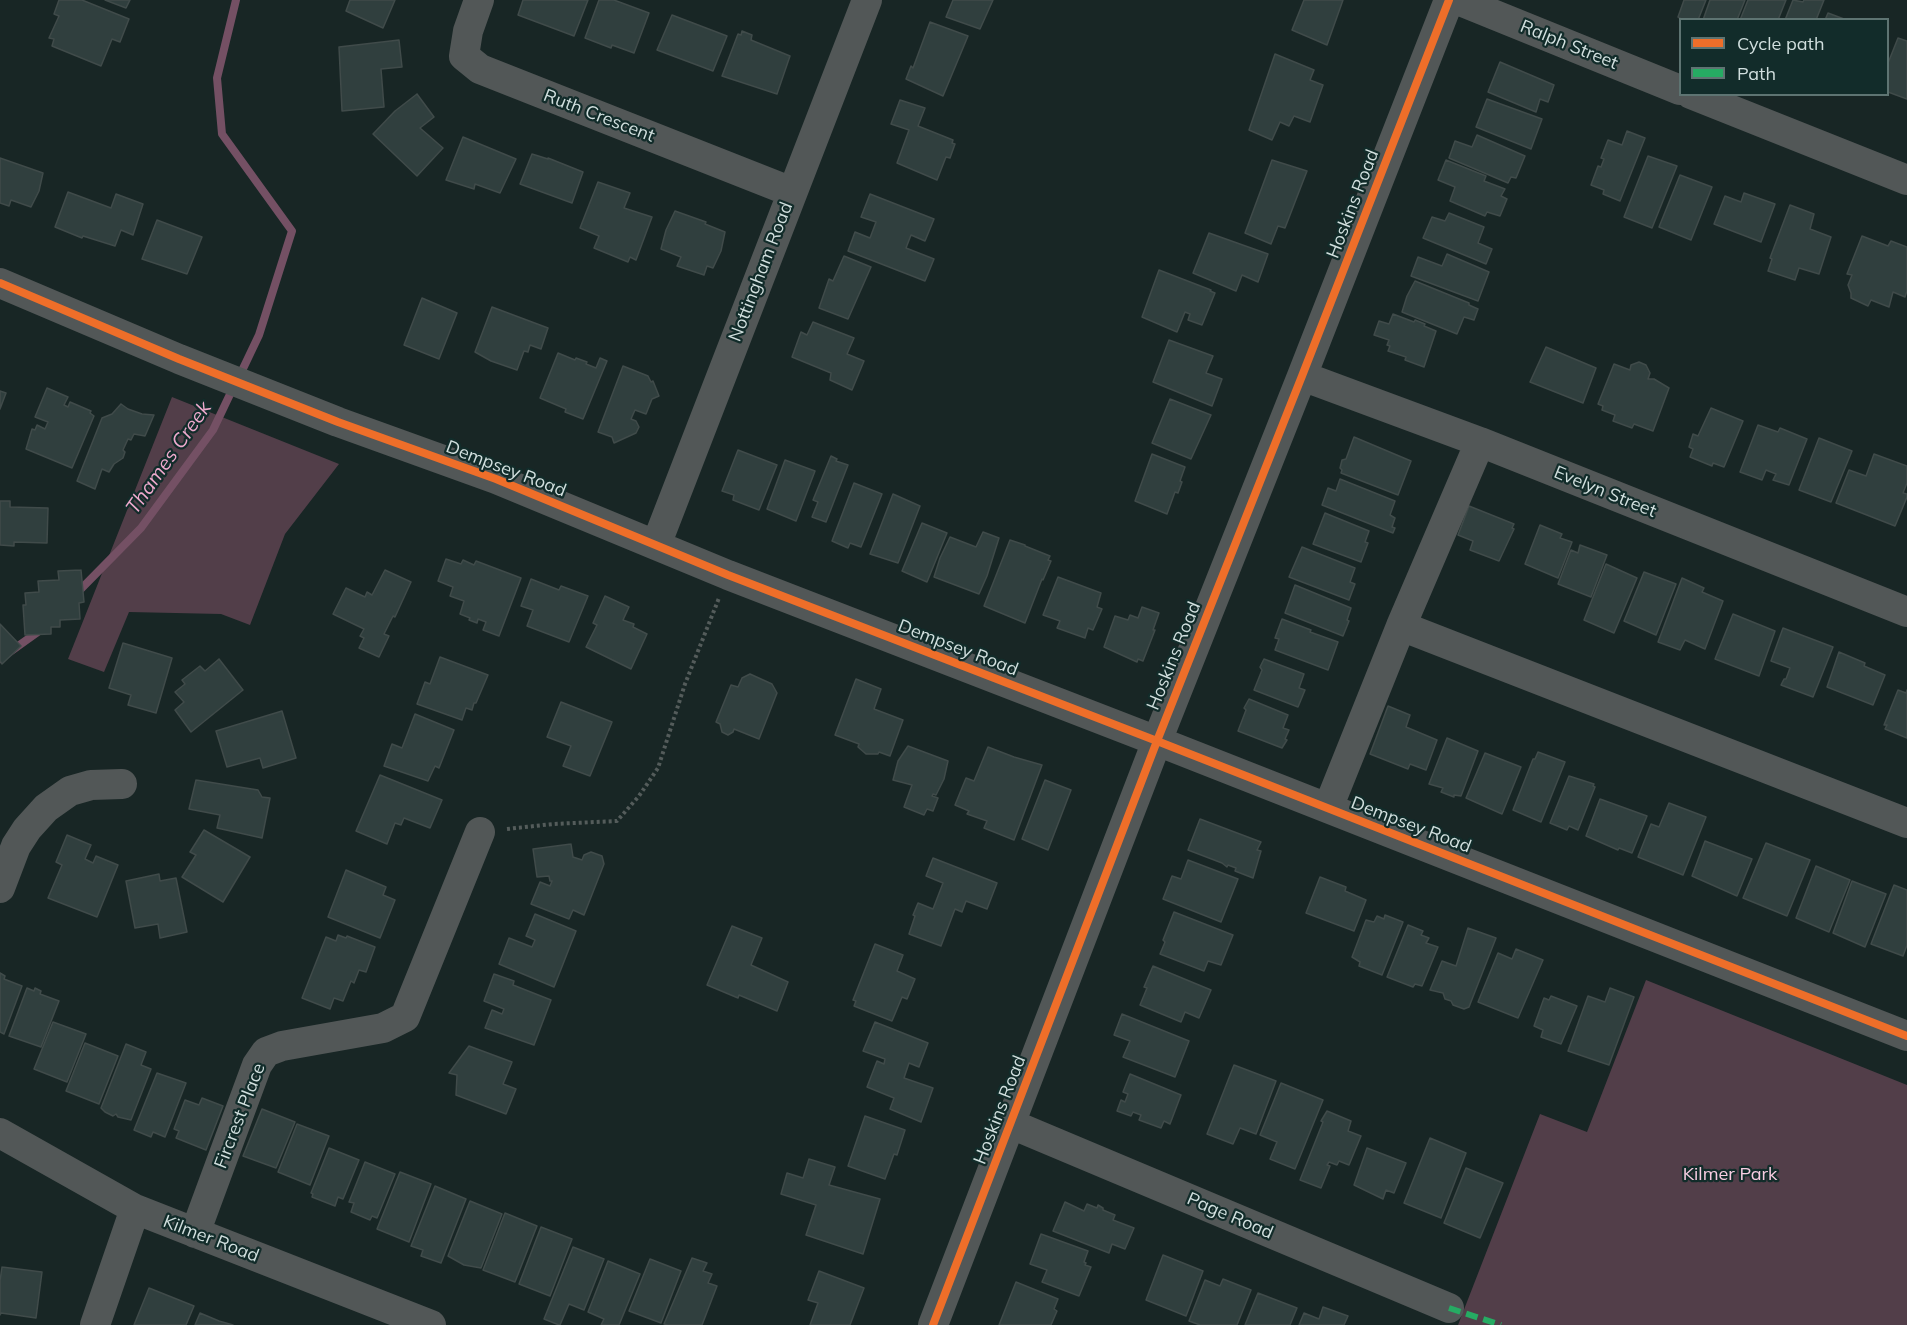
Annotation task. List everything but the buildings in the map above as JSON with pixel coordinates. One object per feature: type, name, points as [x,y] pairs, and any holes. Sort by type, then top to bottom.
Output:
[{"type":"street","name":"Ruth Crescent","points":[[479,0],[468,32],[464,56],[480,69],[792,192]]},
{"type":"street","name":"Nottingham Road","points":[[656,545],[867,0]]},
{"type":"street","name":"Hoskins Road","points":[[933,1325],[1157,741],[1449,0]]},
{"type":"street","name":"Ralph Street","points":[[1458,0],[1679,90]]},
{"type":"street","points":[[1696,96],[1907,180]]},
{"type":"street","name":"Dempsey Road","points":[[0,283],[179,359],[338,422],[496,479],[728,575],[1329,808],[1907,1036]]},
{"type":"street","name":"Evelyn Street","points":[[1302,376],[1480,442],[1907,612]]},
{"type":"street","points":[[1329,808],[1401,626],[1480,442]]},
{"type":"street","points":[[1401,626],[1907,823]]},
{"type":"street","points":[[0,888],[16,846],[27,829],[46,808],[70,791],[91,785],[122,784]]},
{"type":"street","name":"Fircrest Place","points":[[195,1233],[257,1065],[266,1052],[282,1046],[383,1028],[405,1017],[480,832]]},
{"type":"street","name":"Page Road","points":[[1011,1124],[1449,1308]]},
{"type":"street","name":"Kilmer Road","points":[[0,1133],[135,1209],[431,1325]]},
{"type":"street","points":[[95,1325],[135,1209]]},
{"type":"path","points":[[480,832],[553,824],[617,821],[639,796],[658,768],[685,684],[728,575]]},
{"type":"green space","points":[[172,397],[339,464],[285,534],[250,625],[221,614],[129,612],[104,672],[68,659]]},
{"type":"green space","name":"Kilmer Park","points":[[1646,980],[1907,1085],[1907,1325],[1458,1325],[1540,1114],[1587,1132]]},
{"type":"waterway","name":"Thames Creek","points":[[236,0],[217,78],[222,134],[292,231],[259,335],[239,377]]},
{"type":"waterway","name":"Thames Creek","points":[[76,594],[141,528],[213,430],[233,388]]},
{"type":"waterway","name":"Thames Creek","points":[[0,659],[42,629]]},
{"type":"marked path","points":[[1449,1308],[1501,1325]]},
{"type":"cycle path","points":[[933,1325],[1157,741],[1449,0]]},
{"type":"cycle path","points":[[0,283],[179,359],[338,422],[496,479],[728,575],[1907,1036]]}]
